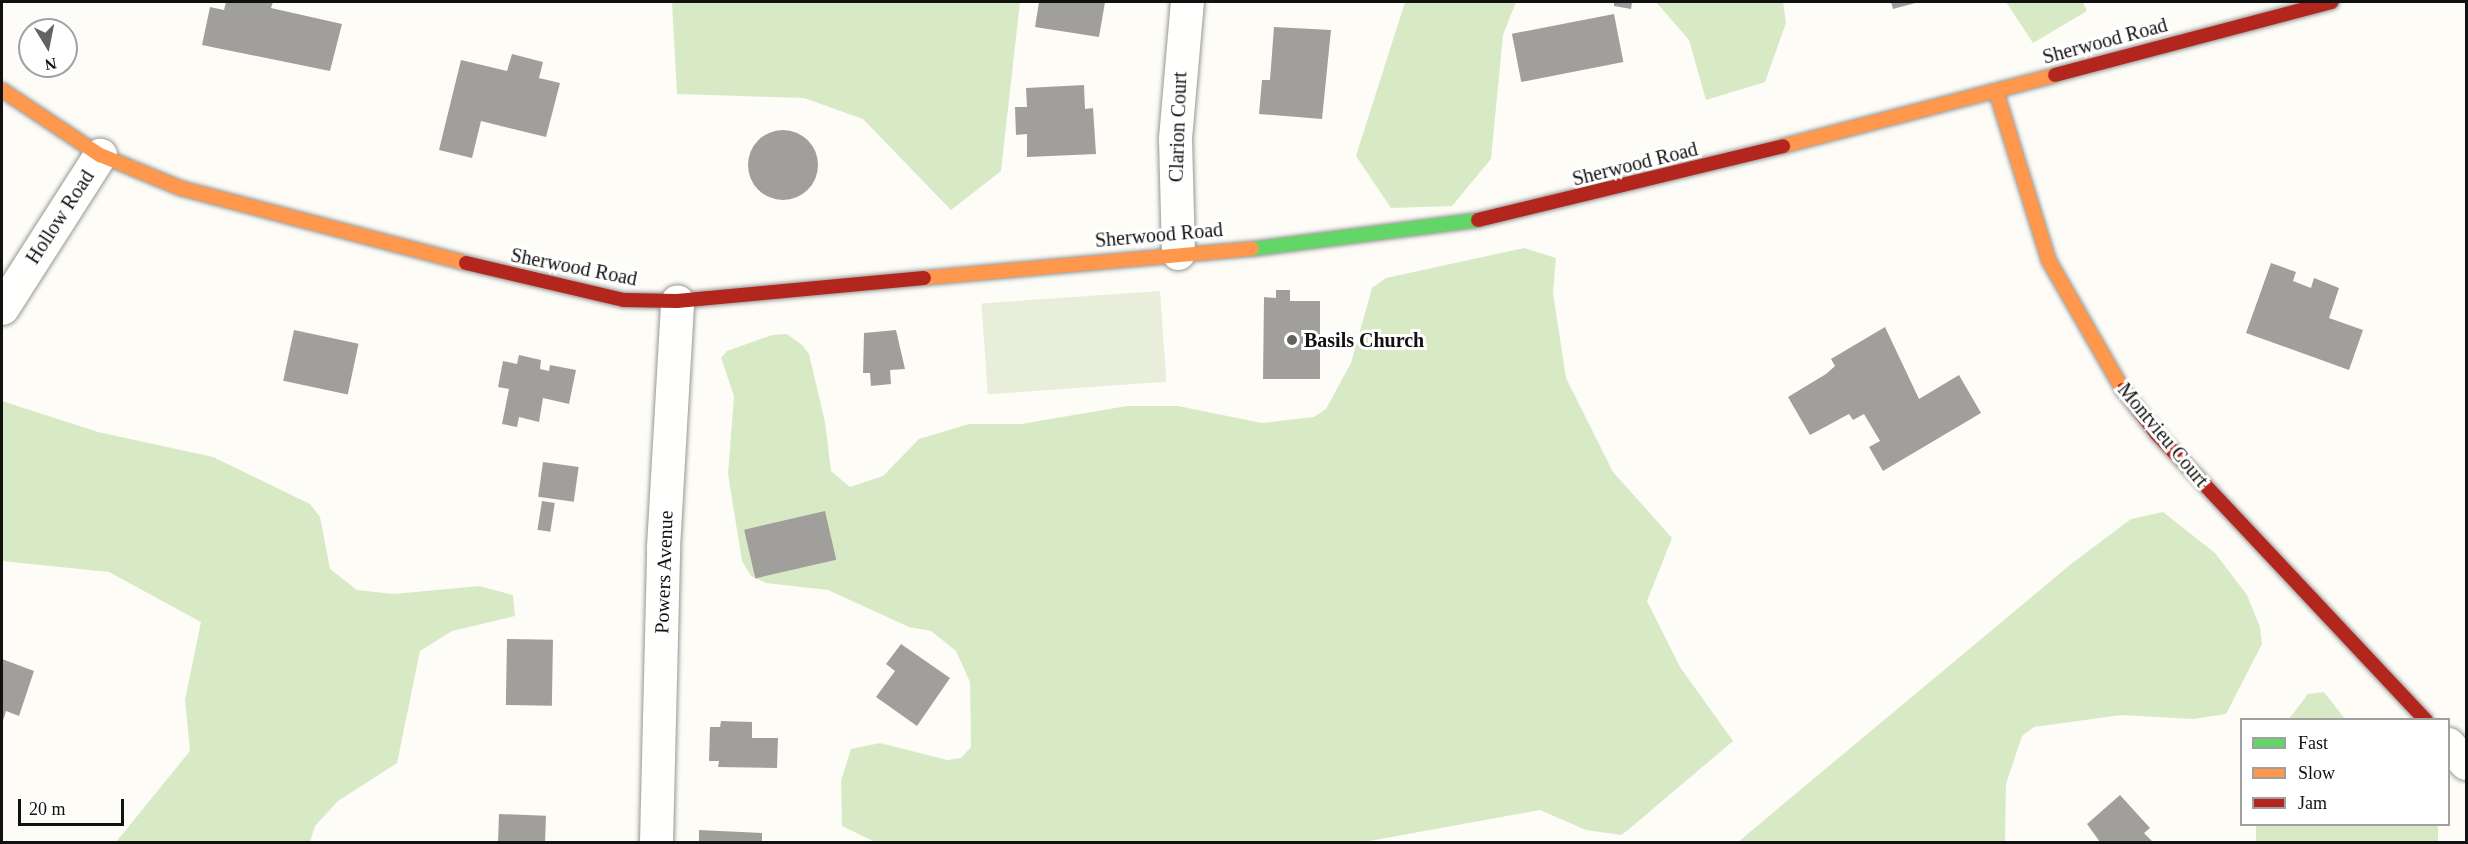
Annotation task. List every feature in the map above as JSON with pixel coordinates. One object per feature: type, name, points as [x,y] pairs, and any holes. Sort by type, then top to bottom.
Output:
[{"type":"street","name":"Clarion Court","points":[[1178,253],[1175,138],[1187,2]]},
{"type":"street","name":"Sherwood Road","points":[[2,90],[100,155],[180,188],[566,289],[624,300],[677,302],[1178,253],[1357,239],[1462,223],[1646,183],[2332,2]]},
{"type":"street","name":"Montvieu Court","points":[[1996,91],[2049,261],[2118,383],[2157,434],[2424,718]]},
{"type":"street","name":"Hollow Road","points":[[2,308],[100,155]]},
{"type":"street","name":"Powers Avenue","points":[[656,843],[663,547],[677,302]]},
{"type":"street","points":[[2450,746],[2466,763]]},
{"type":"green space","points":[[672,2],[1020,2],[1001,171],[951,210],[863,119],[804,98],[677,94]]},
{"type":"green space","points":[[1405,2],[1516,2],[1503,35],[1491,159],[1452,206],[1391,208],[1356,156]]},
{"type":"green space","points":[[1656,2],[1783,2],[1786,23],[1765,82],[1706,100],[1689,40]]},
{"type":"green space","points":[[2006,2],[2083,2],[2087,11],[2033,43]]},
{"type":"green space","points":[[1524,248],[1556,258],[1553,293],[1566,378],[1613,472],[1672,538],[1647,601],[1680,667],[1733,741],[1628,830],[1621,835],[1586,830],[1540,810],[1364,842],[875,842],[842,826],[841,781],[851,749],[880,743],[947,760],[961,758],[971,747],[970,682],[956,651],[931,631],[909,627],[828,590],[766,583],[751,576],[742,561],[728,474],[734,396],[721,358],[727,351],[772,335],[787,334],[802,345],[809,354],[825,422],[831,471],[850,487],[883,476],[919,439],[969,424],[1021,424],[1127,406],[1178,406],[1262,423],[1314,417],[1326,409],[1351,363],[1372,288],[1386,278]]},
{"type":"green space","points":[[1160,291],[1166,382],[988,394],[981,303]]},
{"type":"green space","points":[[2,401],[98,432],[213,457],[310,504],[320,517],[330,569],[357,590],[394,594],[479,586],[513,595],[515,616],[452,631],[420,651],[397,763],[338,801],[315,826],[310,842],[116,842],[190,751],[185,700],[201,622],[109,572],[2,561]]},
{"type":"green space","points":[[2163,512],[2215,553],[2247,595],[2260,627],[2262,644],[2226,714],[2193,719],[2121,715],[2034,727],[2022,736],[2006,784],[2005,842],[1738,842],[2071,564],[2131,519]]},
{"type":"green space","points":[[2324,692],[2344,718],[2290,718],[2308,694]]},
{"type":"green space","points":[[2256,826],[2438,826],[2438,842],[2256,842]]},
{"type":"building","points":[[226,2],[273,2],[271,8],[342,24],[330,71],[202,45],[210,7],[224,10]]},
{"type":"building","points":[[1039,2],[1105,2],[1099,37],[1035,27]]},
{"type":"building","points":[[1614,2],[1632,2],[1631,9],[1614,6]]},
{"type":"building","points":[[1891,2],[1919,2],[1893,9]]},
{"type":"building","points":[[1614,14],[1623,62],[1521,82],[1512,34]]},
{"type":"building","points":[[1274,27],[1331,30],[1322,119],[1259,114],[1262,80],[1270,80]]},
{"type":"building","points":[[512,54],[543,62],[539,78],[560,83],[546,137],[481,121],[472,158],[439,150],[461,60],[507,71]]},
{"type":"building","points":[[1084,85],[1085,109],[1093,108],[1096,154],[1027,157],[1027,134],[1016,135],[1015,107],[1027,107],[1026,88]]},
{"type":"building","points":[[790,130],[803,136],[812,145],[816,151],[818,165],[816,179],[808,190],[797,198],[776,200],[758,190],[750,179],[748,158],[758,140],[769,132]]},
{"type":"building","points":[[2271,263],[2296,272],[2293,281],[2311,288],[2314,278],[2339,288],[2329,318],[2363,330],[2349,370],[2246,333]]},
{"type":"building","name":"Basils Church","points":[[1276,290],[1290,290],[1290,301],[1320,301],[1320,379],[1263,379],[1264,297],[1276,298]]},
{"type":"building","points":[[1885,327],[1919,399],[1959,375],[1981,413],[1883,471],[1869,447],[1880,441],[1864,414],[1853,420],[1849,414],[1810,435],[1788,397],[1826,374],[1835,366],[1831,359]]},
{"type":"building","points":[[294,330],[359,344],[348,395],[283,381]]},
{"type":"building","points":[[896,330],[905,369],[890,370],[891,384],[871,386],[870,373],[863,373],[864,333]]},
{"type":"building","points":[[519,355],[541,360],[540,369],[549,371],[550,365],[576,370],[569,404],[543,398],[539,422],[519,417],[517,427],[502,424],[509,389],[498,387],[503,361],[517,364]]},
{"type":"building","points":[[543,462],[579,467],[574,502],[538,497]]},
{"type":"building","points":[[542,501],[555,503],[550,532],[537,530]]},
{"type":"building","points":[[825,511],[836,560],[755,578],[744,530]]},
{"type":"building","points":[[507,639],[553,640],[552,706],[506,705]]},
{"type":"building","points":[[901,644],[950,678],[917,726],[876,697],[895,671],[886,664]]},
{"type":"building","points":[[2,659],[34,671],[19,716],[6,711],[2,724]]},
{"type":"building","points":[[721,721],[752,722],[752,738],[778,738],[777,768],[718,767],[719,761],[709,761],[710,727],[720,727]]},
{"type":"building","points":[[2120,795],[2150,828],[2144,833],[2153,842],[2100,842],[2087,824]]},
{"type":"building","points":[[499,814],[546,816],[545,842],[498,842]]},
{"type":"building","points":[[699,830],[762,833],[762,842],[699,842]]},
{"type":"traffic: fast","points":[[1252,249],[1478,220]]},
{"type":"traffic: slow","points":[[1783,146],[2055,75]]},
{"type":"traffic: slow","points":[[2,90],[100,155],[180,188],[466,263]]},
{"type":"traffic: slow","points":[[1996,91],[2049,261],[2123,390]]},
{"type":"traffic: slow","points":[[924,278],[1252,249]]},
{"type":"traffic: jam","points":[[2055,75],[2332,2]]},
{"type":"traffic: jam","points":[[1478,220],[1783,146]]},
{"type":"traffic: jam","points":[[466,263],[624,300],[677,301],[924,278]]},
{"type":"traffic: jam","points":[[2123,390],[2157,434],[2424,718]]},
{"type":"place","name":"Basils Church","points":[[1292,340]]}]
